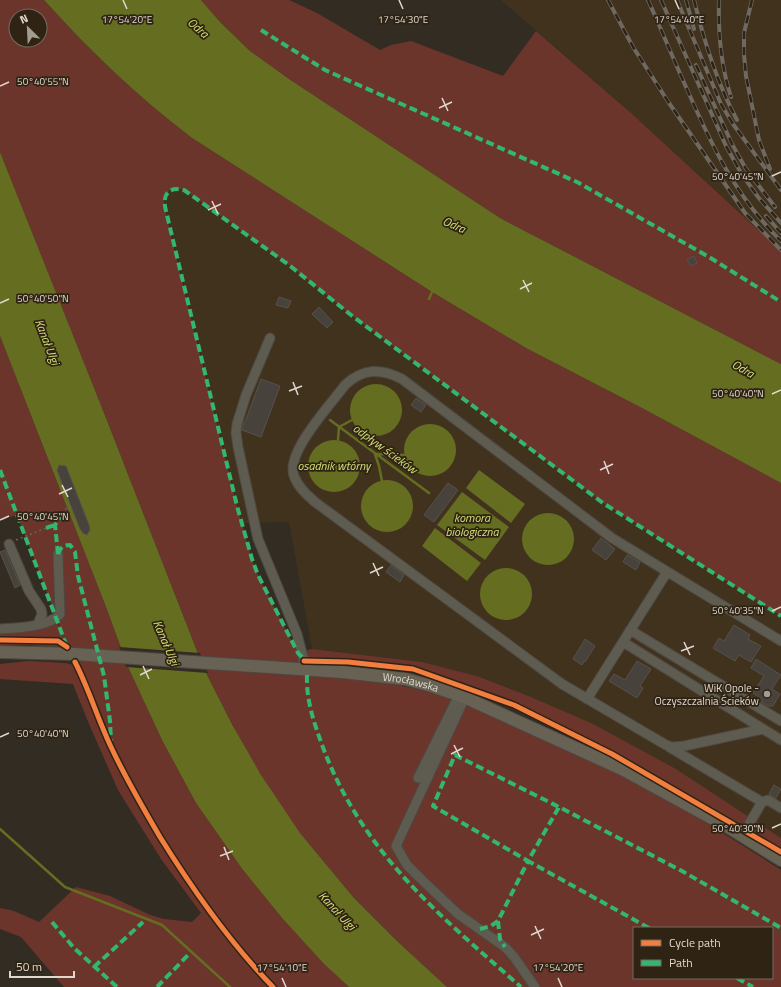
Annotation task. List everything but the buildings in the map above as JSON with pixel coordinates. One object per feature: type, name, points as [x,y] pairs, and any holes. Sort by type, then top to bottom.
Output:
[{"type":"main road","name":"Wrocławska","points":[[0,652],[74,654],[306,669],[368,674],[405,679],[462,696],[624,770],[742,836],[781,860]]},
{"type":"lane","points":[[270,338],[246,395],[237,424],[236,433],[258,539],[297,634],[306,669]]},
{"type":"lane","points":[[762,802],[562,684],[535,665],[315,502],[302,490],[293,475],[294,459],[302,442],[351,379],[370,372],[394,375],[402,379],[612,538],[781,641]]},
{"type":"lane","points":[[9,544],[29,590],[41,608],[42,614],[38,624]]},
{"type":"lane","points":[[0,629],[38,624],[56,618],[60,614],[58,554]]},
{"type":"lane","points":[[587,699],[666,572]]},
{"type":"lane","points":[[630,630],[781,721]]},
{"type":"lane","points":[[623,642],[781,740]]},
{"type":"lane","points":[[418,778],[462,696]]},
{"type":"lane","points":[[462,696],[396,846],[407,865],[458,914],[505,947],[535,987]]},
{"type":"lane","points":[[666,746],[684,746],[763,729]]},
{"type":"lane","points":[[742,836],[762,802],[768,800],[781,808]]},
{"type":"path","points":[[64,509],[71,507]]},
{"type":"path","points":[[9,544],[46,528]]},
{"type":"shaded area","points":[[0,0],[44,0],[133,90],[192,138],[432,292],[526,348],[642,408],[781,483],[781,616],[603,503],[351,315],[289,265],[184,190],[173,189],[166,195],[164,203],[172,240],[237,506],[252,559],[258,575],[298,653],[312,649],[422,662],[477,676],[526,695],[591,723],[676,769],[781,838],[781,851],[679,789],[573,737],[494,700],[466,689],[421,675],[390,669],[302,659],[307,675],[385,683],[424,691],[461,702],[581,755],[632,781],[708,824],[781,870],[781,987],[447,987],[397,941],[354,898],[300,833],[280,805],[247,753],[204,669],[0,152]]},
{"type":"shaded area","points":[[201,0],[289,0],[317,13],[380,50],[391,45],[411,41],[503,76],[536,31],[631,113],[757,229],[781,249],[781,364],[500,218],[289,79],[250,51],[221,23]]},
{"type":"shaded area","points":[[501,0],[781,0],[781,249],[757,229],[631,113]]},
{"type":"shaded area","points":[[177,188],[184,190],[289,265],[351,315],[603,503],[781,616],[781,838],[676,769],[526,695],[477,676],[422,662],[312,649],[289,522],[242,523],[164,202],[168,192]]},
{"type":"shaded area","points":[[0,336],[128,667],[162,740],[196,803],[243,870],[282,918],[324,964],[349,987],[64,987],[21,937],[0,929],[0,908],[14,911],[39,922],[76,887],[110,896],[150,915],[164,919],[192,922],[201,913],[161,859],[118,790],[73,684],[0,679],[0,664],[29,661],[65,663],[79,666],[73,654],[71,654],[65,640],[16,637],[0,638],[0,630],[56,621],[62,632],[17,515],[0,520]]},
{"type":"shaded area","points":[[0,643],[57,643],[66,647],[20,645],[0,646]]},
{"type":"water","name":"Odra","points":[[44,0],[201,0],[221,23],[250,51],[289,79],[500,218],[781,364],[781,483],[642,408],[526,348],[432,292],[192,138],[133,90]]},
{"type":"water","name":"Kanał Ulgi","points":[[0,152],[204,669],[233,726],[261,775],[300,833],[354,898],[397,941],[447,987],[349,987],[324,964],[282,918],[243,870],[196,803],[162,740],[128,667],[0,336]]},
{"type":"water","name":"osadnik wtórny","points":[[371,384],[381,384],[390,388],[398,396],[402,405],[402,415],[398,424],[390,432],[381,436],[371,436],[362,432],[354,424],[350,415],[350,405],[354,396],[362,388]]},
{"type":"water","points":[[425,424],[435,424],[444,428],[452,436],[456,445],[456,455],[452,464],[444,472],[435,476],[425,476],[416,472],[408,464],[404,455],[404,445],[408,436],[416,428]]},
{"type":"water","name":"osadnik wtórny","points":[[329,440],[339,440],[348,444],[356,452],[360,461],[360,471],[356,480],[348,488],[339,492],[329,492],[320,488],[312,480],[308,471],[308,461],[312,452],[320,444]]},
{"type":"water","name":"komora biologiczna","points":[[479,470],[525,504],[511,523],[466,488]]},
{"type":"water","name":"osadnik wtórny","points":[[382,480],[392,480],[401,484],[409,492],[413,501],[413,511],[409,520],[401,528],[392,532],[382,532],[373,528],[365,520],[361,511],[361,501],[365,492],[373,484]]},
{"type":"water","name":"komora biologiczna","points":[[462,492],[509,527],[485,560],[437,525]]},
{"type":"water","points":[[543,513],[553,513],[562,517],[570,525],[574,534],[574,544],[570,553],[562,561],[553,565],[543,565],[534,561],[526,553],[522,544],[522,534],[526,525],[534,517]]},
{"type":"water","name":"komora biologiczna","points":[[435,528],[481,563],[467,581],[422,546]]},
{"type":"water","points":[[501,568],[511,568],[520,572],[528,580],[532,589],[532,599],[528,608],[520,616],[511,620],[501,620],[492,616],[484,608],[480,599],[480,589],[484,580],[492,572]]},
{"type":"pier","points":[[119,647],[200,653],[208,673],[126,667]]},
{"type":"waterway","name":"odpływ ścieków","points":[[429,299],[432,292]]},
{"type":"waterway","name":"odpływ ścieków","points":[[330,420],[429,493]]},
{"type":"waterway","name":"odpływ ścieków","points":[[338,440],[339,427],[352,420]]},
{"type":"waterway","points":[[375,454],[382,481]]},
{"type":"waterway","points":[[377,454],[404,455]]},
{"type":"waterway","points":[[0,829],[65,887],[162,925],[230,987]]},
{"type":"railway","points":[[608,0],[633,47],[669,103],[745,213],[781,250]]},
{"type":"railway","points":[[648,0],[695,108],[715,149],[737,188],[750,206],[781,241]]},
{"type":"railway","points":[[661,0],[726,146],[741,173],[758,197],[781,223]]},
{"type":"railway","points":[[677,0],[721,104],[733,124],[781,190]]},
{"type":"railway","points":[[686,0],[694,29]]},
{"type":"railway","points":[[694,0],[712,62],[723,91],[737,120]]},
{"type":"railway","points":[[719,0],[721,49],[731,97]]},
{"type":"railway","points":[[752,0],[744,33],[746,76],[759,140],[770,169]]},
{"type":"railway","points":[[696,65],[732,144],[746,169],[775,207]]},
{"type":"railway","points":[[766,216],[781,233]]},
{"type":"marked path","points":[[261,30],[325,70],[577,182],[709,257],[781,302]]},
{"type":"marked path","points":[[302,657],[298,653],[258,575],[237,506],[166,211],[165,197],[167,193],[173,189],[184,190],[289,265],[351,315],[603,503],[781,616]]},
{"type":"marked path","points":[[0,470],[67,647]]},
{"type":"marked path","points":[[58,554],[55,525],[64,511]]},
{"type":"marked path","points":[[46,528],[55,525]]},
{"type":"marked path","points":[[58,554],[62,547],[68,545],[70,545],[75,552],[78,576],[104,676],[110,721],[111,742]]},
{"type":"marked path","points":[[307,675],[309,701],[318,734],[337,781],[357,816],[404,878],[460,933],[521,987]]},
{"type":"marked path","points":[[480,929],[491,926],[498,921],[528,861],[433,806],[455,755],[559,807]]},
{"type":"marked path","points":[[647,927],[528,861],[559,807],[682,871],[781,928]]},
{"type":"marked path","points":[[498,921],[500,939],[505,947]]},
{"type":"marked path","points":[[52,922],[74,948],[117,987]]},
{"type":"marked path","points":[[94,967],[143,922]]},
{"type":"marked path","points":[[157,987],[190,953]]},
{"type":"marked path","points":[[739,979],[753,987]]},
{"type":"cycle path","points":[[0,640],[58,641],[67,647]]},
{"type":"cycle path","points":[[304,661],[348,662],[413,669],[514,705],[612,754],[781,852]]},
{"type":"cycle path","points":[[75,662],[117,760],[160,837],[212,915],[241,952],[273,987]]},
{"type":"place","name":"WiK Opole - Oczyszczalnia Ścieków","points":[[767,694]]}]
